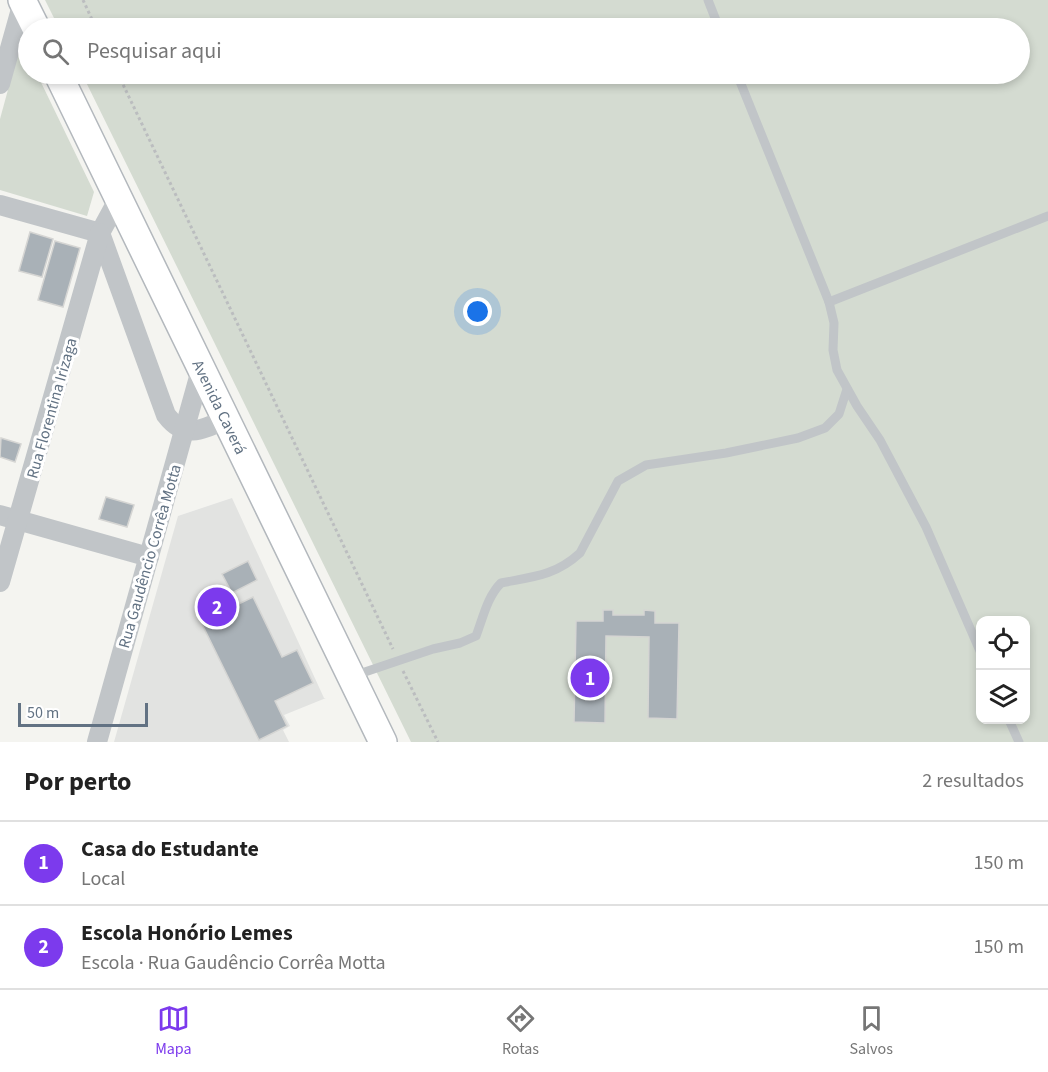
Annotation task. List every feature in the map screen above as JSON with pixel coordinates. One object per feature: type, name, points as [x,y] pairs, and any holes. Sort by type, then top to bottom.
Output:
[{"type":"street","points":[[23,1],[31,18]]},
{"type":"street","points":[[18,18],[23,1]]},
{"type":"street","points":[[0,84],[18,19]]},
{"type":"street","name":"Avenida Caverá","points":[[63,84],[383,742]]},
{"type":"street","name":"Rua Florentina Irizaga","points":[[0,582],[9,518],[100,233],[119,198]]},
{"type":"street","points":[[0,205],[100,233],[166,416],[172,423],[184,430],[200,431],[225,419]]},
{"type":"street","name":"Rua Gaudêncio Corrêa Motta","points":[[97,742],[201,370]]},
{"type":"street","points":[[9,518],[149,557]]},
{"type":"lane","points":[[708,0],[715,18]]},
{"type":"lane","points":[[741,84],[829,302],[834,323],[833,350],[837,370],[880,440],[926,527],[976,640]]},
{"type":"lane","points":[[829,302],[1048,216]]},
{"type":"lane","points":[[351,676],[476,636],[490,596],[501,583],[544,575],[557,570],[580,554],[618,481],[646,465],[726,453],[798,438],[825,428],[839,414],[848,389]]},
{"type":"lane","points":[[1011,724],[1019,742]]},
{"type":"path","points":[[83,0],[91,18]]},
{"type":"path","points":[[123,84],[438,742]]},
{"type":"shaded area","points":[[45,0],[1048,0],[1048,742],[411,742],[87,84],[1030,84],[1030,18],[54,18]]},
{"type":"shaded area","points":[[18,53],[18,84],[42,84],[94,192],[87,216],[0,190],[0,119]]},
{"type":"shaded area","points":[[232,498],[324,698],[326,698],[284,715],[290,726],[283,730],[289,742],[114,742],[178,516]]},
{"type":"building","points":[[30,232],[53,239],[42,277],[19,271]]},
{"type":"building","points":[[55,241],[80,248],[63,307],[38,300]]},
{"type":"building","points":[[1,438],[21,444],[15,462],[0,457]]},
{"type":"building","points":[[106,497],[134,505],[127,527],[99,519]]},
{"type":"building","points":[[248,561],[257,580],[232,593],[222,574]]},
{"type":"building","points":[[253,597],[282,657],[297,650],[313,683],[275,701],[287,726],[259,740],[201,622]]},
{"type":"building","points":[[603,610],[613,610],[613,615],[644,615],[644,610],[655,611],[655,623],[679,623],[677,719],[648,718],[649,637],[606,636],[605,723],[574,722],[576,621],[603,621]]},
{"type":"place","name":"Escola Honório Lemes","points":[[217,607]]},
{"type":"place","name":"Casa do Estudante","points":[[590,678]]}]
